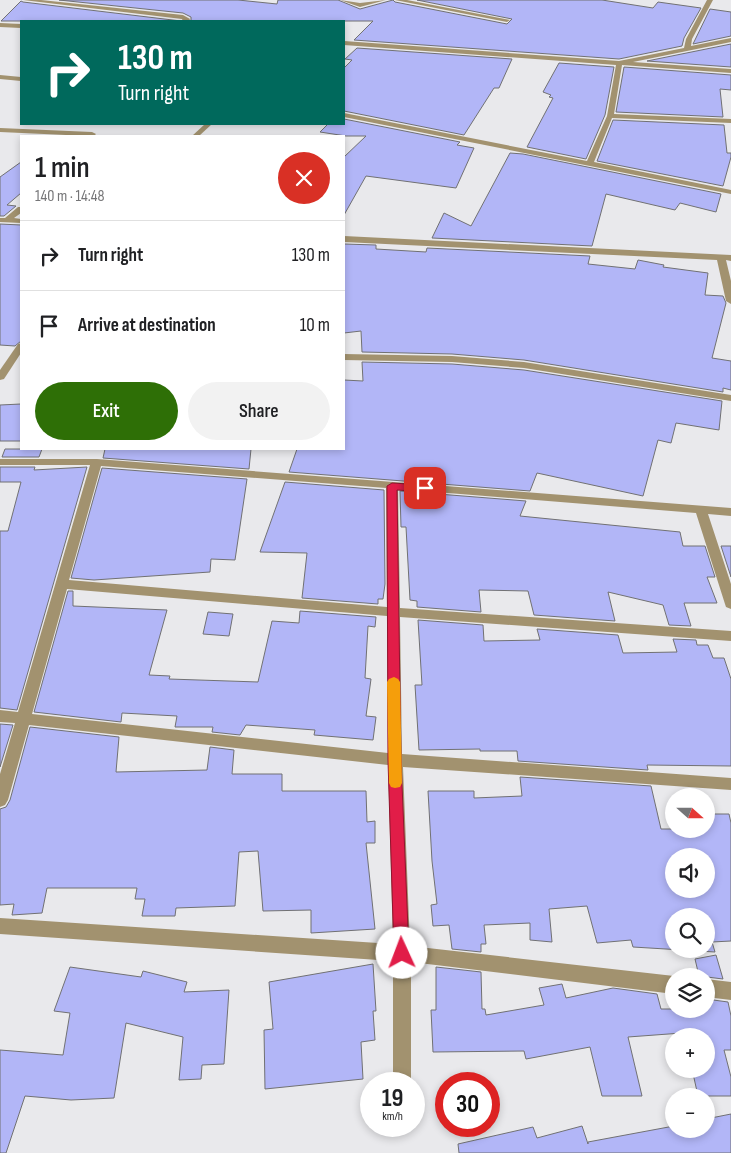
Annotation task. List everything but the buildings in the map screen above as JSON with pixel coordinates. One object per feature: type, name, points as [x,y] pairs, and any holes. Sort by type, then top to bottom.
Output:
[{"type":"street","points":[[26,0],[183,17],[186,20]]},
{"type":"street","points":[[99,8],[114,0]]},
{"type":"street","points":[[343,0],[360,4],[383,0]]},
{"type":"street","points":[[398,0],[507,20]]},
{"type":"street","points":[[687,50],[689,39],[710,0]]},
{"type":"street","points":[[0,25],[20,26]]},
{"type":"street","points":[[619,63],[731,40]]},
{"type":"street","points":[[345,43],[731,71]]},
{"type":"street","points":[[590,166],[610,116],[619,63]]},
{"type":"street","points":[[0,77],[20,79]]},
{"type":"street","points":[[345,116],[590,166],[731,192]]},
{"type":"street","points":[[610,116],[731,121]]},
{"type":"street","points":[[196,135],[208,125]]},
{"type":"street","points":[[0,130],[92,135]]},
{"type":"street","points":[[4,220],[20,210]]},
{"type":"street","points":[[4,220],[20,222]]},
{"type":"street","points":[[345,239],[726,258],[731,301]]},
{"type":"street","points":[[0,355],[18,357]]},
{"type":"street","points":[[0,378],[18,357]]},
{"type":"street","points":[[345,358],[452,359],[524,365],[731,398]]},
{"type":"street","points":[[0,462],[97,462],[731,512]]},
{"type":"street","points":[[0,800],[97,462]]},
{"type":"street","points":[[392,486],[394,760],[402,953],[402,1072]]},
{"type":"street","points":[[701,511],[731,604]]},
{"type":"street","points":[[62,584],[393,612],[731,636]]},
{"type":"street","points":[[0,716],[394,760],[731,784]]},
{"type":"street","points":[[0,926],[402,953],[665,984]]},
{"type":"street","points":[[715,989],[731,991]]},
{"type":"slow traffic","points":[[394,682],[395,783]]},
{"type":"route","points":[[402,953],[394,760],[392,486],[425,488]]}]
